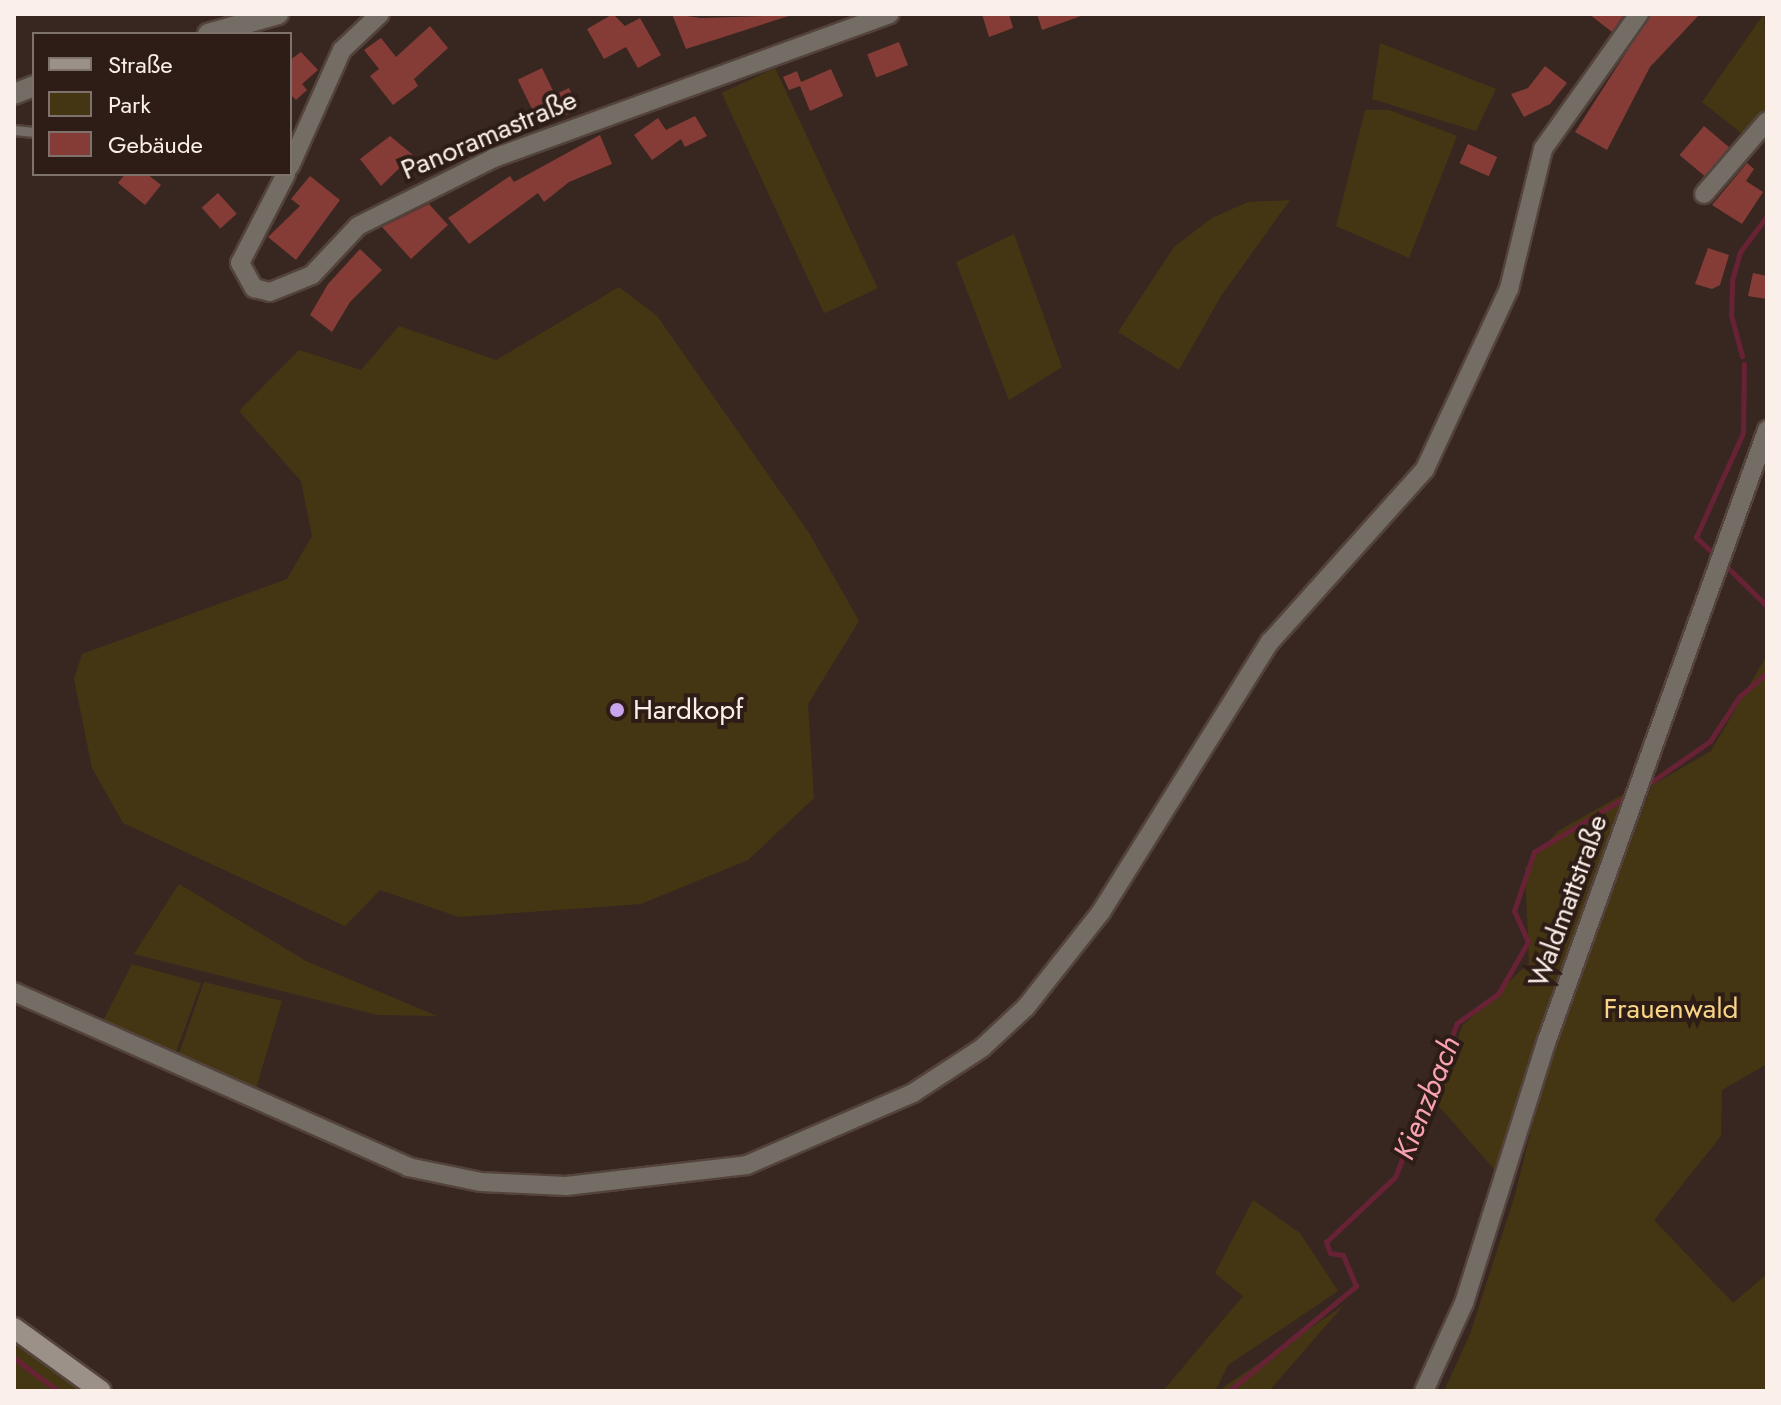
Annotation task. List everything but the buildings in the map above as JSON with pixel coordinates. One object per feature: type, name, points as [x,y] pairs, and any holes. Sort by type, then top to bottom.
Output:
[{"type":"main road","points":[[14,1328],[101,1391]]},
{"type":"street","points":[[215,32],[278,14]]},
{"type":"street","points":[[293,155],[342,50],[380,14]]},
{"type":"street","name":"Panoramastraße","points":[[285,176],[240,263],[254,288],[270,292],[312,275],[371,219],[494,158],[890,14]]},
{"type":"street","points":[[14,992],[408,1167],[481,1182],[566,1186],[747,1165],[913,1093],[982,1048],[1026,1007],[1101,912],[1270,642],[1425,469],[1509,289],[1543,149],[1639,14]]},
{"type":"street","points":[[1704,194],[1767,121]]},
{"type":"street","name":"Waldmattstraße","points":[[1424,1391],[1464,1303],[1546,1043],[1767,430]]},
{"type":"green space","points":[[1764,14],[1767,117],[1750,140],[1702,102]]},
{"type":"green space","points":[[1380,43],[1496,89],[1476,131],[1372,99]]},
{"type":"green space","points":[[775,68],[878,288],[824,313],[722,93]]},
{"type":"green space","points":[[1365,110],[1389,110],[1457,136],[1409,258],[1336,226]]},
{"type":"green space","points":[[1290,200],[1221,296],[1179,370],[1118,332],[1174,247],[1212,218],[1248,202]]},
{"type":"green space","points":[[1014,234],[1062,367],[1009,400],[956,262]]},
{"type":"green space","points":[[619,287],[657,316],[809,533],[859,621],[808,704],[814,798],[748,860],[641,904],[459,917],[380,890],[345,926],[123,823],[92,768],[74,679],[82,654],[287,579],[312,536],[301,481],[239,411],[299,350],[361,370],[399,326],[496,360]]},
{"type":"green space","name":"Frauenwald","points":[[1767,655],[1767,1064],[1722,1090],[1721,1136],[1654,1220],[1733,1303],[1767,1274],[1767,1391],[1444,1391],[1470,1334],[1515,1195],[1546,1069],[1652,785],[1711,751]]},
{"type":"green space","points":[[1634,788],[1500,1176],[1437,1104],[1462,1026],[1529,963],[1525,868],[1558,831]]},
{"type":"green space","points":[[179,884],[306,961],[437,1016],[378,1015],[134,954]]},
{"type":"green space","points":[[132,964],[201,983],[173,1060],[101,1025]]},
{"type":"green space","points":[[204,982],[282,1001],[254,1095],[176,1062]]},
{"type":"green space","points":[[1253,1200],[1300,1233],[1338,1291],[1228,1365],[1215,1391],[1163,1391],[1243,1296],[1215,1273]]},
{"type":"green space","points":[[1344,1305],[1269,1391],[1218,1391]]},
{"type":"green space","points":[[14,1342],[84,1391],[14,1391]]},
{"type":"waterway","name":"Kienzbach","points":[[1742,356],[1731,315],[1732,280],[1740,252],[1767,216]]},
{"type":"waterway","name":"Kienzbach","points":[[1714,554],[1696,537],[1743,433],[1744,364]]},
{"type":"waterway","name":"Kienzbach","points":[[1727,567],[1767,606]]},
{"type":"waterway","name":"Kienzbach","points":[[1647,785],[1710,741],[1739,697],[1767,673]]},
{"type":"waterway","name":"Kienzbach","points":[[1229,1391],[1356,1286],[1343,1255],[1330,1253],[1326,1242],[1395,1177],[1457,1023],[1498,994],[1528,942],[1514,911],[1534,852],[1629,795]]},
{"type":"waterway","name":"Kienzbach","points":[[14,1358],[58,1391]]},
{"type":"place","name":"Hardkopf","points":[[617,710]]}]
